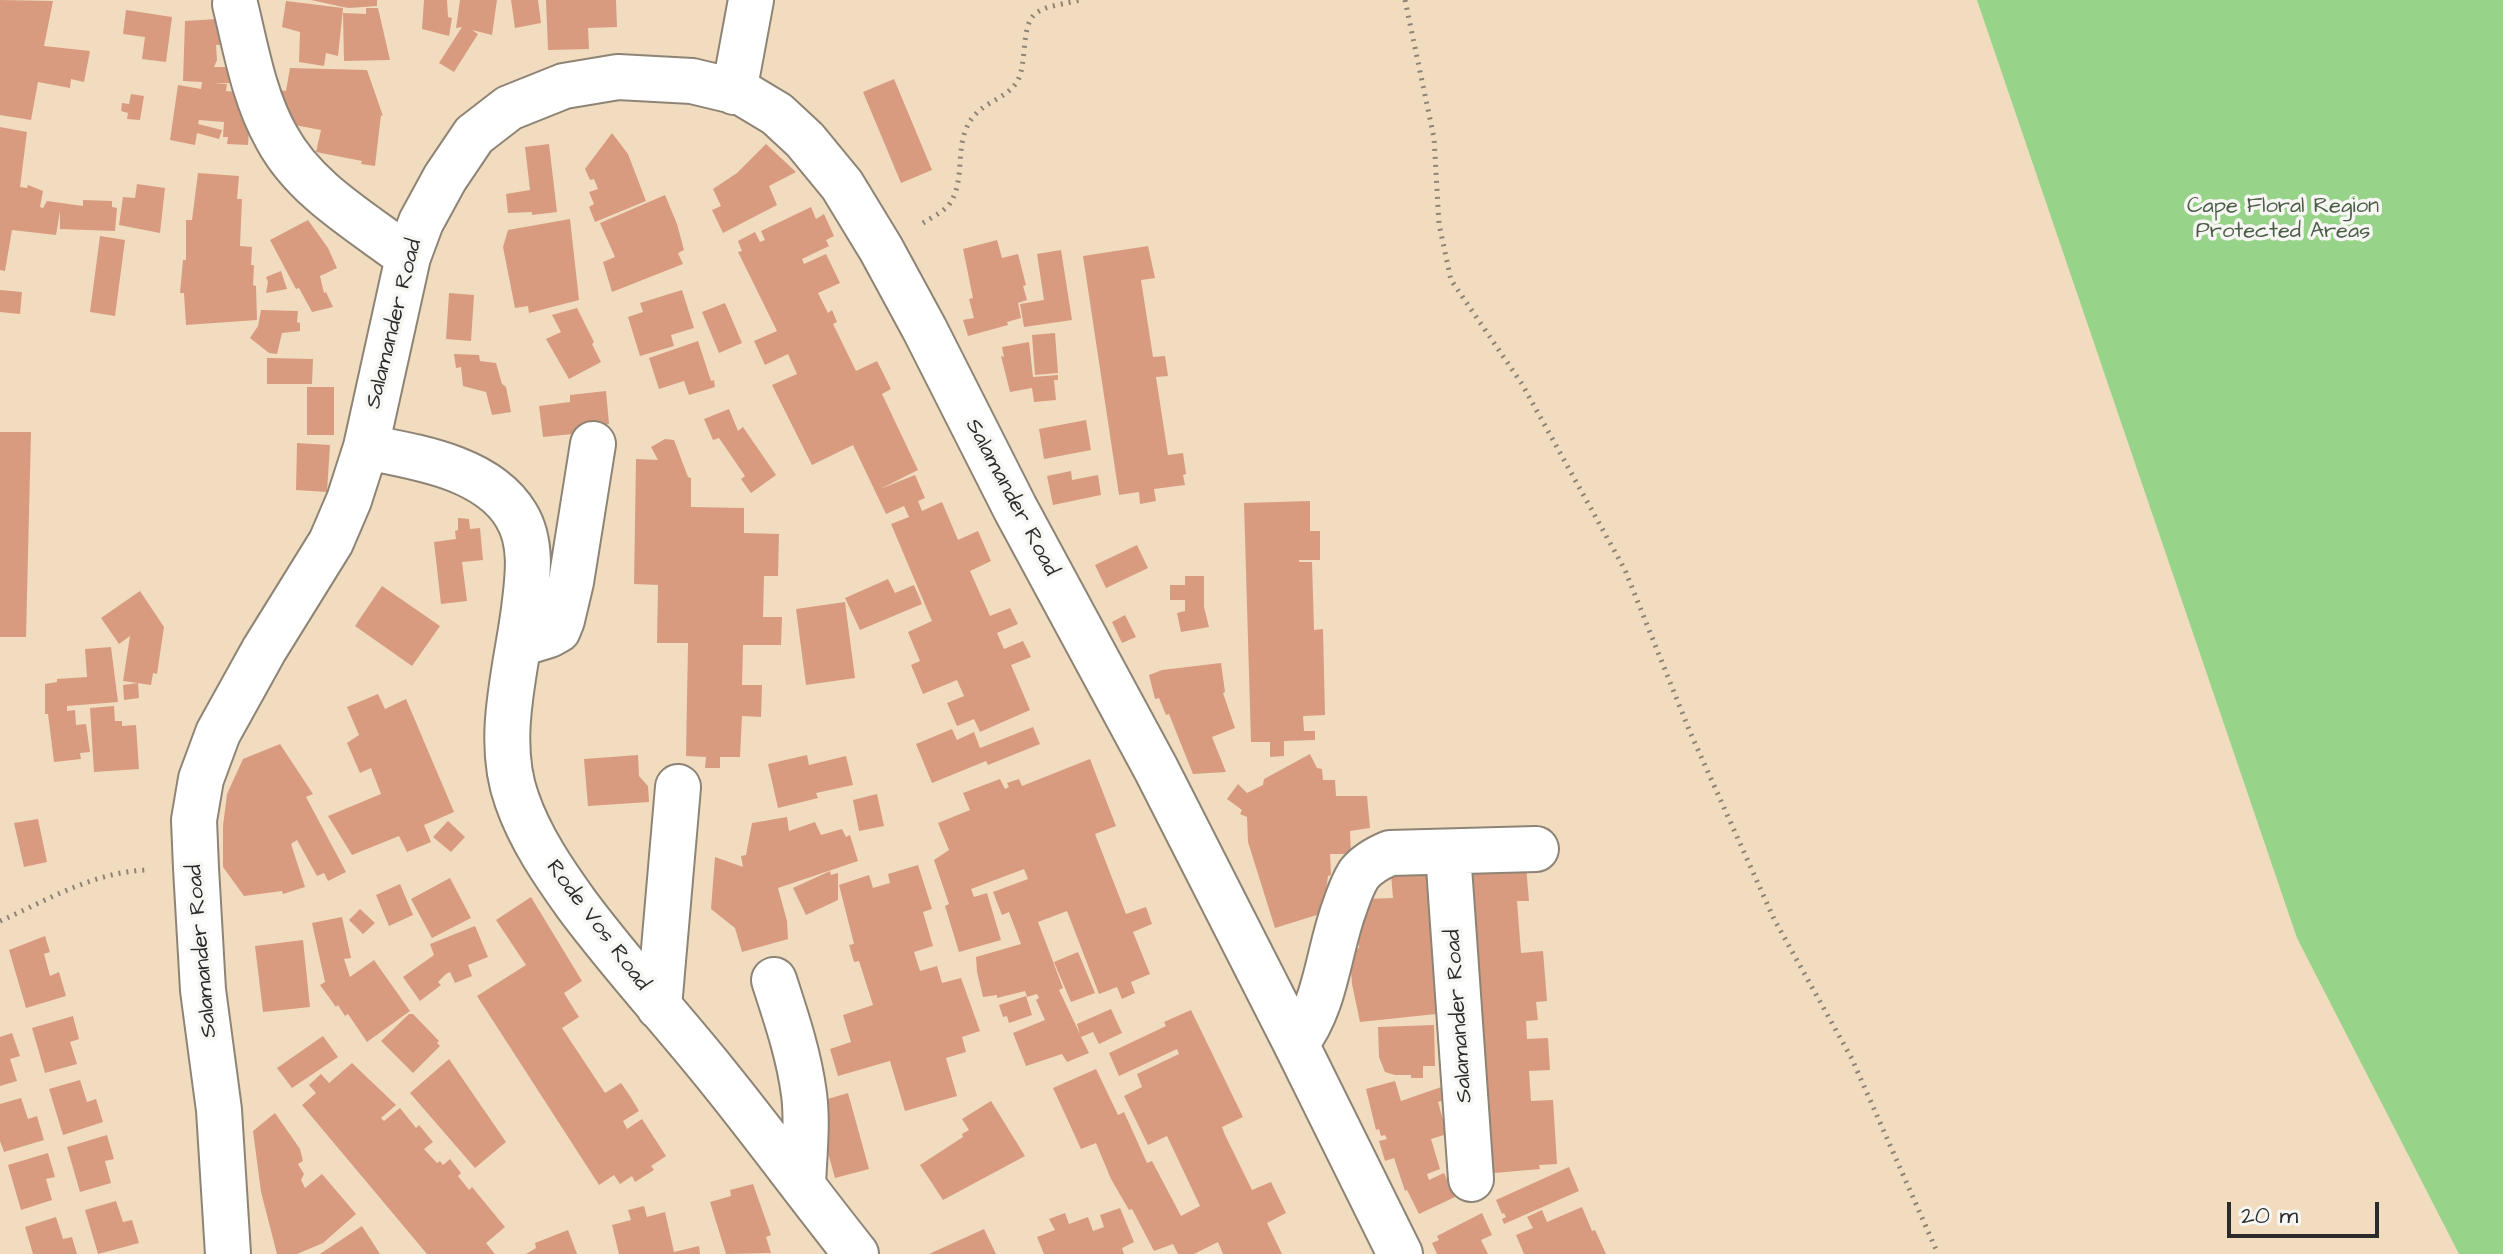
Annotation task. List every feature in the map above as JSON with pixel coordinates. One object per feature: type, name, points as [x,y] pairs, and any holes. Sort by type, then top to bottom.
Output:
[{"type":"street","points":[[734,92],[751,0]]},
{"type":"street","points":[[235,4],[261,103],[278,140],[300,170],[320,190],[408,257]]},
{"type":"street","name":"Salamander Road","points":[[228,1254],[219,1110],[203,990],[196,868],[194,820],[201,779],[218,733],[264,650],[331,542],[349,500],[366,447],[408,257],[421,222],[445,178],[474,135],[509,108],[564,86],[618,77],[692,81],[742,93],[777,114],[805,140],[842,185],[881,249],[1015,508],[1156,769],[1400,1254]]},
{"type":"street","points":[[520,644],[558,630],[562,620],[593,444]]},
{"type":"street","name":"Rode Vos Road","points":[[366,447],[435,461],[470,475],[499,495],[515,512],[523,527],[528,579],[507,731],[509,770],[517,800],[534,837],[556,876],[613,954],[714,1072],[856,1254]]},
{"type":"street","points":[[659,1007],[678,787]]},
{"type":"street","points":[[1296,1044],[1308,1028],[1351,888],[1359,874],[1377,859],[1390,853],[1536,849]]},
{"type":"street","name":"Salamander Road","points":[[1448,853],[1471,1179]]},
{"type":"street","points":[[774,980],[794,1045],[804,1093],[803,1186]]},
{"type":"path","points":[[881,249],[950,204],[956,189],[966,126],[984,105],[1013,87],[1020,77],[1029,22],[1036,13],[1080,0]]},
{"type":"path","points":[[1405,0],[1434,138],[1439,224],[1451,280],[1522,384],[1625,570],[1690,732],[1774,919],[1852,1059],[1938,1254]]},
{"type":"path","points":[[0,921],[96,878],[124,871],[196,868]]},
{"type":"green space","name":"Cape Floral Region Protected Areas","points":[[1977,0],[2503,0],[2503,1254],[2459,1254],[2297,938]]},
{"type":"building","points":[[0,0],[53,1],[44,46],[90,51],[84,82],[71,79],[70,88],[38,82],[31,120],[0,115]]},
{"type":"building","points":[[311,0],[377,0],[377,6],[349,8]]},
{"type":"building","points":[[424,0],[447,0],[448,17],[452,18],[449,36],[422,29]]},
{"type":"building","points":[[460,0],[497,0],[492,35],[472,30],[478,34],[454,72],[439,63],[462,27],[456,28]]},
{"type":"building","points":[[511,0],[538,0],[541,23],[515,28]]},
{"type":"building","points":[[546,0],[616,0],[617,27],[588,28],[589,49],[548,50]]},
{"type":"building","points":[[286,1],[343,8],[338,56],[326,53],[324,66],[299,62],[300,32],[282,27]]},
{"type":"building","points":[[366,8],[378,8],[390,60],[344,61],[343,13],[366,14]]},
{"type":"building","points":[[126,10],[172,17],[166,62],[142,59],[145,37],[123,34]]},
{"type":"building","points":[[217,19],[224,45],[216,45],[214,67],[230,67],[230,83],[213,83],[227,84],[226,91],[251,93],[248,145],[227,144],[228,137],[223,137],[224,122],[199,120],[198,124],[222,130],[219,139],[197,133],[195,145],[170,140],[178,85],[201,89],[202,82],[183,81],[185,21]]},
{"type":"building","points":[[290,68],[367,70],[383,116],[375,166],[316,152],[321,130],[284,123],[278,90],[286,91]]},
{"type":"building","points":[[894,79],[932,170],[901,183],[863,92]]},
{"type":"building","points":[[131,94],[144,96],[140,120],[127,119],[128,113],[121,111],[122,103],[129,104]]},
{"type":"building","points":[[0,127],[27,132],[20,187],[27,188],[28,185],[43,191],[40,207],[43,208],[47,201],[83,206],[83,200],[112,201],[112,207],[117,208],[115,231],[60,229],[60,211],[56,235],[12,230],[5,271],[0,270]]},
{"type":"building","points":[[612,133],[628,154],[646,201],[595,222],[589,207],[594,204],[589,192],[598,189],[585,169]]},
{"type":"building","points":[[549,144],[557,212],[532,215],[532,212],[508,213],[506,194],[530,190],[525,147]]},
{"type":"building","points":[[766,144],[796,172],[769,186],[777,205],[723,233],[712,210],[721,206],[713,189],[737,173]]},
{"type":"building","points":[[198,173],[239,176],[237,199],[242,199],[240,246],[252,247],[257,320],[186,325],[184,293],[180,293],[183,260],[186,260],[186,220],[192,220]]},
{"type":"building","points":[[137,184],[165,188],[160,233],[119,225],[123,197],[135,198]]},
{"type":"building","points":[[665,195],[684,250],[678,253],[683,264],[612,292],[603,262],[615,257],[600,223]]},
{"type":"building","points":[[811,207],[816,219],[824,214],[834,236],[826,240],[829,246],[802,259],[804,264],[826,254],[840,283],[818,293],[828,313],[832,310],[837,322],[833,324],[856,371],[877,361],[891,389],[882,394],[918,470],[880,489],[915,475],[925,498],[918,501],[922,511],[942,502],[958,540],[978,531],[991,561],[970,571],[990,616],[1010,608],[1018,624],[997,633],[1004,649],[1023,641],[1031,657],[1011,665],[1030,710],[980,732],[974,719],[957,726],[947,703],[964,696],[957,680],[923,694],[911,665],[920,661],[908,632],[932,621],[891,524],[909,517],[904,506],[886,514],[853,445],[812,465],[772,385],[797,374],[788,354],[765,365],[754,341],[777,331],[738,252],[742,251],[738,241],[755,232],[760,242],[765,240],[761,231]]},
{"type":"building","points":[[570,219],[579,300],[529,313],[528,306],[515,308],[503,247],[508,230]]},
{"type":"building","points":[[308,220],[328,248],[337,268],[320,276],[324,293],[333,307],[312,312],[270,240]]},
{"type":"building","points":[[100,236],[125,240],[115,316],[90,312]]},
{"type":"building","points":[[997,240],[1002,258],[1018,254],[1027,300],[1018,303],[1021,318],[1007,322],[1008,325],[968,336],[963,320],[974,318],[969,299],[973,298],[963,249]]},
{"type":"building","points":[[1148,246],[1155,278],[1141,280],[1153,357],[1165,356],[1168,376],[1156,377],[1168,455],[1183,453],[1186,474],[1183,475],[1185,485],[1154,489],[1156,501],[1140,504],[1139,492],[1119,495],[1083,256]]},
{"type":"building","points":[[1061,250],[1072,320],[1024,327],[1020,304],[1044,300],[1037,254]]},
{"type":"building","points":[[281,271],[287,289],[266,293],[266,277]]},
{"type":"building","points":[[0,290],[22,292],[20,314],[0,312]]},
{"type":"building","points":[[682,290],[694,328],[671,335],[674,346],[640,356],[628,317],[643,312],[640,303]]},
{"type":"building","points":[[449,293],[474,295],[471,341],[446,339]]},
{"type":"building","points":[[725,303],[742,343],[719,353],[702,312]]},
{"type":"building","points":[[577,308],[601,362],[569,379],[546,339],[561,332],[552,315]]},
{"type":"building","points":[[261,310],[298,311],[300,331],[282,333],[277,354],[269,353],[250,338],[258,326]]},
{"type":"building","points":[[1055,333],[1058,373],[1035,375],[1032,335]]},
{"type":"building","points":[[698,341],[715,387],[689,395],[684,381],[659,389],[649,358]]},
{"type":"building","points":[[1029,342],[1033,377],[1058,375],[1058,380],[1054,380],[1056,400],[1034,402],[1032,388],[1010,392],[1001,356],[1004,357],[1002,347]]},
{"type":"building","points":[[454,354],[479,355],[480,361],[496,363],[502,384],[506,387],[511,412],[492,415],[486,392],[463,386],[461,367],[456,368]]},
{"type":"building","points":[[267,358],[313,359],[312,384],[267,384]]},
{"type":"building","points":[[307,387],[334,387],[334,435],[307,435]]},
{"type":"building","points":[[606,391],[609,424],[583,427],[583,433],[543,437],[539,406],[570,402],[570,395]]},
{"type":"building","points":[[729,409],[738,431],[743,427],[776,475],[751,493],[741,479],[745,476],[719,438],[713,440],[704,419]]},
{"type":"building","points":[[1086,420],[1091,450],[1044,459],[1039,429]]},
{"type":"building","points":[[0,432],[31,432],[26,637],[0,637]]},
{"type":"building","points":[[665,439],[674,440],[691,478],[691,507],[744,508],[744,533],[779,534],[778,576],[764,576],[763,617],[782,617],[781,645],[743,645],[742,685],[762,685],[761,717],[742,716],[740,757],[720,757],[720,768],[705,768],[706,757],[686,756],[688,643],[657,643],[658,585],[634,584],[636,459],[658,460],[651,447]]},
{"type":"building","points":[[297,443],[330,445],[327,492],[296,490]]},
{"type":"building","points":[[1071,471],[1072,480],[1098,475],[1101,495],[1053,505],[1047,476]]},
{"type":"building","points":[[1310,501],[1310,531],[1320,531],[1320,560],[1299,562],[1312,562],[1314,630],[1323,629],[1325,715],[1303,716],[1304,731],[1315,731],[1315,740],[1284,741],[1284,756],[1270,757],[1270,742],[1251,742],[1244,503]]},
{"type":"building","points":[[458,518],[469,519],[470,529],[480,528],[483,560],[462,562],[467,601],[441,604],[434,542],[456,539]]},
{"type":"building","points":[[1137,545],[1148,568],[1106,588],[1095,565]]},
{"type":"building","points":[[1185,576],[1204,576],[1204,607],[1209,627],[1181,632],[1177,613],[1185,611],[1185,600],[1170,600],[1170,585],[1185,585]]},
{"type":"building","points":[[888,579],[895,593],[914,585],[922,604],[860,630],[845,598]]},
{"type":"building","points":[[382,586],[440,626],[412,666],[355,626]]},
{"type":"building","points":[[140,591],[164,627],[157,674],[153,673],[151,685],[123,681],[130,636],[119,644],[101,618]]},
{"type":"building","points":[[845,602],[855,678],[806,685],[796,609]]},
{"type":"building","points":[[1125,615],[1136,637],[1122,643],[1112,622]]},
{"type":"building","points":[[111,647],[118,702],[67,706],[67,711],[75,710],[76,725],[86,724],[90,752],[80,753],[81,759],[54,762],[48,714],[45,714],[45,684],[57,682],[57,679],[87,677],[85,649]]},
{"type":"building","points":[[1221,663],[1223,693],[1235,728],[1212,737],[1226,772],[1193,774],[1169,714],[1166,715],[1159,698],[1155,699],[1149,675],[1162,670]]},
{"type":"building","points":[[138,683],[139,698],[124,700],[123,685]]},
{"type":"building","points":[[378,694],[385,709],[406,699],[454,812],[424,825],[431,842],[407,852],[399,836],[352,855],[328,816],[381,794],[371,768],[360,773],[347,743],[359,735],[347,707]]},
{"type":"building","points":[[114,706],[115,721],[122,721],[122,726],[136,725],[139,769],[94,772],[90,708]]},
{"type":"building","points":[[1033,727],[1040,744],[932,783],[916,744],[952,729],[957,740],[974,732],[980,748]]},
{"type":"building","points":[[280,744],[313,794],[306,797],[346,872],[328,881],[324,873],[317,876],[297,840],[291,844],[305,887],[283,894],[282,891],[244,896],[223,867],[227,794],[243,759]]},
{"type":"building","points":[[1310,754],[1317,768],[1322,769],[1323,780],[1335,780],[1336,796],[1367,796],[1370,828],[1350,831],[1351,854],[1330,854],[1331,875],[1328,876],[1323,913],[1275,928],[1248,842],[1247,817],[1240,814],[1242,810],[1227,799],[1238,784],[1247,793],[1263,785],[1264,779]]},
{"type":"building","points":[[638,755],[639,776],[648,786],[649,802],[588,806],[584,759]]},
{"type":"building","points":[[807,755],[809,765],[846,756],[853,785],[816,793],[818,798],[778,808],[768,764]]},
{"type":"building","points":[[1090,759],[1116,826],[1095,834],[1126,914],[1146,907],[1152,924],[1133,932],[1150,974],[1131,982],[1135,993],[1122,999],[1117,987],[1099,994],[1067,911],[1038,922],[1063,988],[1059,990],[1080,1034],[1077,1024],[1111,1009],[1122,1033],[1099,1044],[1093,1032],[1081,1037],[1089,1053],[1067,1062],[1062,1054],[1026,1066],[1013,1033],[1045,1020],[1036,1000],[1039,998],[1037,994],[1027,997],[1025,991],[997,998],[997,995],[983,997],[976,957],[1021,944],[1009,912],[1002,915],[993,892],[1028,879],[1024,869],[971,889],[974,897],[987,893],[1001,940],[959,952],[945,906],[949,904],[934,860],[949,850],[938,823],[970,810],[963,793],[1000,779],[1005,789],[1009,787],[1007,783],[1019,779],[1022,786]]},
{"type":"building","points":[[877,794],[884,826],[859,831],[853,800]]},
{"type":"building","points":[[787,817],[789,831],[815,822],[821,835],[842,829],[846,837],[850,835],[858,861],[778,888],[787,921],[788,939],[742,952],[735,928],[711,909],[715,857],[743,867],[741,856],[746,855],[752,823]]},
{"type":"building","points":[[38,819],[47,862],[24,867],[14,823]]},
{"type":"building","points":[[448,821],[465,837],[451,852],[433,837]]},
{"type":"building","points":[[918,865],[932,909],[923,912],[933,946],[914,952],[920,971],[937,966],[942,983],[961,978],[980,1031],[962,1037],[966,1052],[946,1058],[957,1096],[905,1111],[890,1061],[838,1076],[830,1049],[851,1042],[843,1015],[873,1005],[859,961],[854,962],[849,945],[854,944],[839,885],[869,875],[873,888],[890,883],[888,874]]},
{"type":"building","points":[[1526,866],[1529,901],[1517,901],[1521,953],[1543,951],[1547,1001],[1536,1002],[1538,1020],[1526,1021],[1527,1039],[1548,1038],[1550,1070],[1529,1071],[1531,1101],[1553,1100],[1557,1164],[1539,1165],[1540,1169],[1483,1174],[1464,870]]},
{"type":"building","points":[[830,871],[831,875],[838,873],[838,900],[806,915],[793,888]]},
{"type":"building","points":[[1429,871],[1440,961],[1433,962],[1436,1014],[1360,1022],[1350,955],[1353,949],[1359,948],[1356,915],[1367,915],[1366,899],[1393,898],[1391,874]]},
{"type":"building","points":[[450,878],[471,918],[432,938],[411,899]]},
{"type":"building","points":[[400,884],[413,915],[389,926],[376,895]]},
{"type":"building","points":[[531,897],[582,981],[564,993],[579,1017],[562,1028],[605,1093],[621,1083],[630,1096],[639,1111],[623,1121],[627,1129],[642,1119],[666,1156],[651,1166],[654,1170],[635,1182],[632,1176],[620,1184],[614,1175],[599,1185],[477,996],[526,965],[496,920]]},
{"type":"building","points":[[360,909],[375,923],[363,934],[349,920]]},
{"type":"building","points":[[342,917],[351,958],[344,959],[350,977],[374,960],[410,1011],[367,1042],[348,1014],[345,1016],[338,1005],[336,1007],[320,985],[325,982],[312,923]]},
{"type":"building","points":[[475,926],[488,957],[468,965],[472,976],[455,983],[450,972],[446,974],[438,982],[441,985],[420,1001],[403,977],[434,955],[430,944]]},
{"type":"building","points":[[45,936],[50,952],[44,954],[50,976],[59,972],[66,996],[26,1008],[9,950]]},
{"type":"building","points":[[303,940],[310,1007],[263,1012],[255,946]]},
{"type":"building","points":[[1078,952],[1095,993],[1071,1002],[1054,962]]},
{"type":"building","points":[[1026,996],[1032,1015],[1009,1023],[999,1005]]},
{"type":"building","points":[[1191,1010],[1243,1117],[1222,1127],[1225,1135],[1252,1190],[1271,1182],[1286,1213],[1267,1223],[1282,1254],[1223,1254],[1218,1242],[1194,1254],[1178,1254],[1173,1244],[1154,1251],[1132,1209],[1129,1210],[1111,1179],[1096,1143],[1081,1149],[1053,1088],[1096,1069],[1118,1115],[1124,1112],[1147,1163],[1152,1161],[1181,1216],[1200,1206],[1167,1136],[1148,1145],[1124,1096],[1142,1087],[1137,1074],[1179,1054],[1177,1049],[1119,1076],[1109,1053],[1166,1026],[1164,1022]]},
{"type":"building","points":[[409,1014],[413,1014],[439,1041],[440,1046],[413,1073],[381,1041]]},
{"type":"building","points":[[73,1016],[79,1039],[70,1042],[77,1064],[45,1073],[32,1028]]},
{"type":"building","points":[[1434,1025],[1435,1066],[1423,1066],[1423,1078],[1385,1072],[1379,1057],[1378,1027]]},
{"type":"building","points":[[12,1033],[20,1056],[10,1059],[17,1081],[0,1086],[0,1037]]},
{"type":"building","points":[[323,1036],[338,1057],[292,1088],[277,1068]]},
{"type":"building","points":[[449,1059],[506,1142],[475,1168],[410,1093]]},
{"type":"building","points":[[352,1063],[396,1105],[381,1118],[384,1121],[400,1108],[416,1128],[419,1125],[433,1142],[424,1149],[437,1163],[440,1161],[443,1165],[450,1159],[469,1190],[472,1187],[505,1227],[486,1243],[495,1254],[427,1254],[302,1105],[316,1093],[309,1085],[321,1074],[329,1083]]},
{"type":"building","points":[[80,1080],[87,1102],[96,1099],[103,1122],[63,1135],[49,1089]]},
{"type":"building","points":[[1395,1081],[1401,1101],[1450,1084],[1454,1097],[1438,1102],[1447,1134],[1431,1139],[1440,1169],[1427,1174],[1429,1180],[1444,1173],[1455,1197],[1419,1214],[1405,1191],[1394,1158],[1385,1161],[1379,1141],[1387,1139],[1385,1135],[1381,1136],[1379,1129],[1376,1130],[1366,1089]]},
{"type":"building","points":[[848,1093],[869,1169],[835,1178],[814,1103]]},
{"type":"building","points":[[21,1098],[28,1119],[37,1116],[44,1140],[4,1152],[0,1141],[0,1104]]},
{"type":"building","points":[[991,1101],[1025,1156],[943,1200],[920,1165],[963,1137],[962,1134],[969,1130],[962,1119]]},
{"type":"building","points":[[275,1113],[300,1149],[303,1161],[298,1164],[304,1174],[301,1180],[305,1188],[322,1174],[356,1214],[323,1243],[297,1254],[277,1254],[261,1192],[253,1131]]},
{"type":"building","points":[[107,1135],[114,1159],[105,1161],[111,1183],[80,1192],[67,1147]]},
{"type":"building","points":[[48,1153],[55,1177],[46,1179],[52,1200],[21,1210],[8,1165]]},
{"type":"building","points":[[1569,1167],[1579,1191],[1504,1224],[1502,1219],[1506,1217],[1496,1200]]},
{"type":"building","points":[[753,1184],[771,1235],[766,1237],[771,1253],[726,1254],[710,1202],[731,1196],[730,1190]]},
{"type":"building","points":[[116,1201],[123,1222],[132,1220],[139,1243],[98,1254],[85,1210]]},
{"type":"building","points":[[644,1206],[647,1217],[665,1212],[674,1252],[699,1246],[700,1254],[619,1254],[612,1225],[631,1220],[628,1210]]},
{"type":"building","points":[[1582,1207],[1606,1254],[1524,1254],[1516,1235],[1533,1228],[1527,1217],[1542,1210],[1547,1222]]},
{"type":"building","points":[[1120,1208],[1134,1242],[1122,1248],[1124,1254],[1044,1254],[1037,1237],[1055,1230],[1049,1219],[1065,1213],[1069,1224],[1088,1217],[1093,1231],[1104,1227],[1100,1215]]},
{"type":"building","points":[[1482,1213],[1492,1235],[1481,1240],[1488,1254],[1437,1254],[1432,1243],[1439,1240],[1437,1236]]},
{"type":"building","points":[[56,1217],[63,1239],[72,1237],[77,1254],[33,1254],[25,1227]]},
{"type":"building","points":[[362,1226],[380,1254],[320,1254]]},
{"type":"building","points":[[984,1229],[996,1254],[929,1254]]},
{"type":"building","points":[[568,1230],[577,1254],[526,1254],[536,1248],[535,1243]]}]
